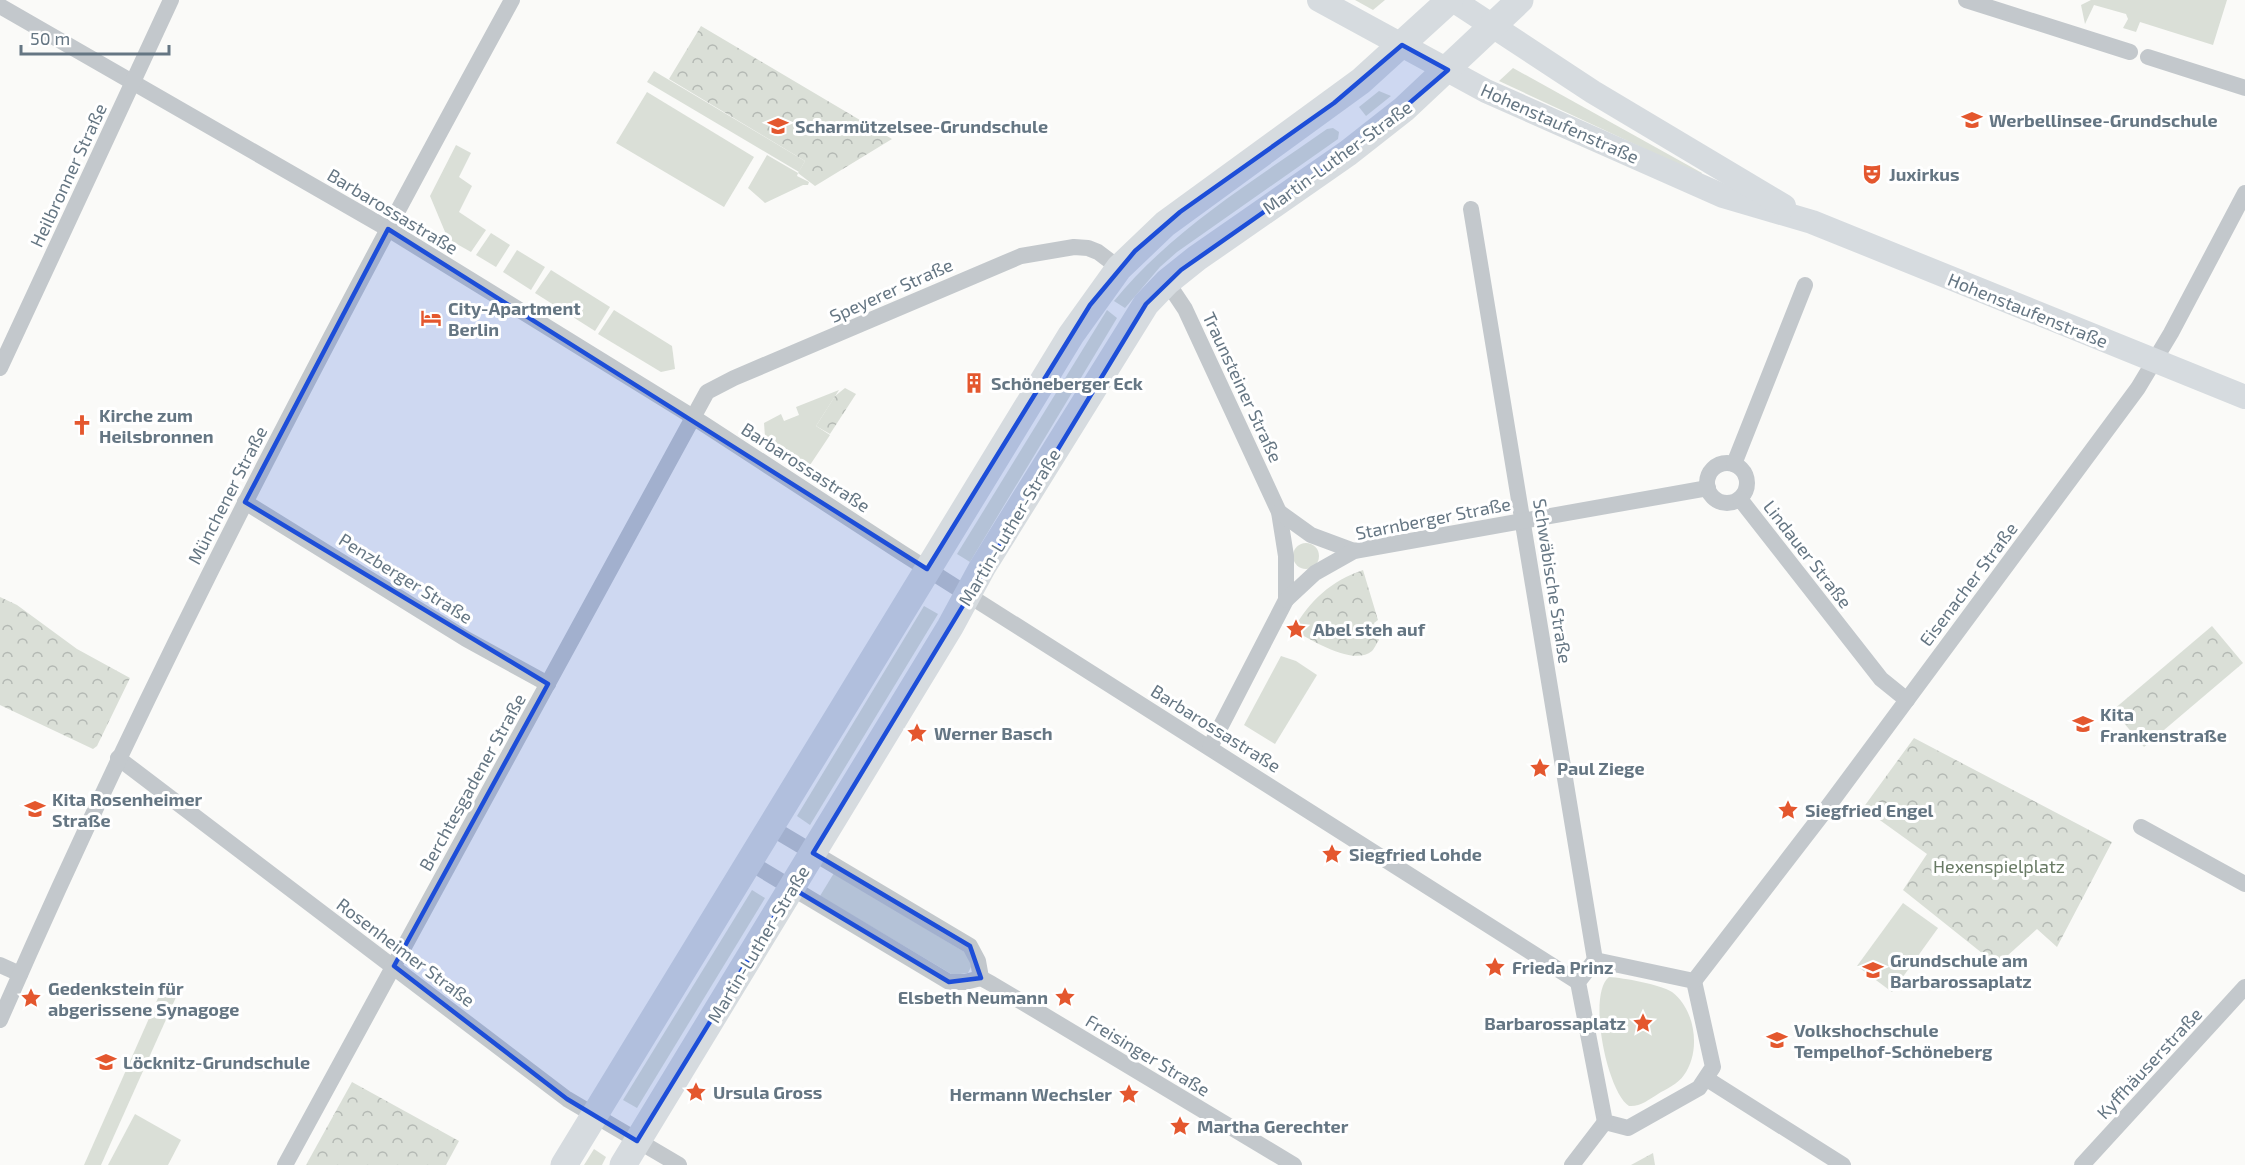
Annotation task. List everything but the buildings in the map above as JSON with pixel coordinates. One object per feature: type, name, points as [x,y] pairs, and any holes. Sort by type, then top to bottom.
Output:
[{"type":"main road","name":"Hohenstaufenstraße","points":[[1319,0],[1486,91],[1729,199],[1812,222],[2245,397]]},
{"type":"main road","name":"Hohenstaufenstraße","points":[[1451,0],[1602,98],[1812,222]]},
{"type":"main road","points":[[564,1165],[1071,335],[1119,268],[1180,212],[1317,115],[1402,45],[1451,0]]},
{"type":"main road","name":"Martin-Luther-Straße","points":[[623,1165],[1134,320],[1167,282],[1364,142],[1448,70],[1520,0]]},
{"type":"street","name":"Heilbronner Straße","points":[[0,368],[171,0]]},
{"type":"street","name":"Münchener Straße","points":[[0,1020],[118,758],[245,502],[388,229],[512,0]]},
{"type":"street","points":[[1966,0],[2130,52]]},
{"type":"street","name":"Barbarossastraße","points":[[0,6],[388,229],[693,417],[927,569],[1578,982]]},
{"type":"street","points":[[2148,57],[2245,88]]},
{"type":"street","name":"Eisenacher Straße","points":[[1694,981],[1907,700],[2132,396],[2155,360],[2245,193]]},
{"type":"street","name":"Schwäbische Straße","points":[[1471,209],[1595,960]]},
{"type":"street","name":"Speyerer Straße","points":[[693,417],[707,392],[734,378],[1021,256],[1081,247],[1098,252],[1119,268]]},
{"type":"street","name":"Traunsteiner Straße","points":[[1167,282],[1185,309],[1279,512],[1286,556],[1286,600],[1210,747]]},
{"type":"street","points":[[1740,499],[1727,503],[1721,502],[1710,494],[1709,476],[1716,466],[1734,464],[1805,285]]},
{"type":"street","name":"Berchtesgadener Straße","points":[[285,1165],[693,417]]},
{"type":"street","name":"Lindauer Straße","points":[[1734,464],[1743,471],[1747,483],[1740,499],[1881,679],[1907,700]]},
{"type":"street","name":"Starnberger Straße","points":[[1286,600],[1315,573],[1354,551],[1708,488]]},
{"type":"street","name":"Penzberger Straße","points":[[245,502],[466,639],[548,684]]},
{"type":"street","name":"Traunsteiner Straße","points":[[1279,512],[1311,535],[1354,551]]},
{"type":"street","name":"Rosenheimer Straße","points":[[118,758],[567,1099],[678,1165]]},
{"type":"street","points":[[749,862],[949,982],[965,982],[981,978],[978,961],[970,946],[771,827]]},
{"type":"street","points":[[2141,827],[2245,884]]},
{"type":"street","points":[[1572,1165],[1605,1122],[1578,982],[1595,960],[1694,981],[1713,1067],[1707,1079],[1699,1088],[1628,1128],[1605,1122]]},
{"type":"street","points":[[0,965],[20,974]]},
{"type":"street","name":"Freisinger Straße","points":[[981,978],[1294,1165]]},
{"type":"street","name":"Kyffhäuserstraße","points":[[2082,1165],[2245,987]]},
{"type":"street","points":[[1707,1079],[1843,1165]]},
{"type":"highlighted area","points":[[1402,45],[1448,70],[1364,142],[1181,270],[1146,304],[813,853],[970,946],[981,978],[949,982],[792,888],[637,1141],[567,1099],[394,966],[548,684],[245,502],[388,229],[927,569],[1090,305],[1135,251],[1180,212],[1334,103]]},
{"type":"green space","points":[[1355,0],[1385,0],[1373,10]]},
{"type":"green space","points":[[2091,0],[2227,0],[2213,45],[2140,22],[2136,32],[2123,28],[2128,19],[2126,14],[2094,5],[2085,24],[2081,5]]},
{"type":"green space","points":[[701,26],[892,139],[815,186],[798,173],[805,161],[669,79]]},
{"type":"green space","points":[[1513,68],[1702,173],[1701,175],[1499,81]]},
{"type":"green space","points":[[654,71],[805,161],[799,172],[647,82]]},
{"type":"green space","points":[[1379,91],[1391,96],[1366,116],[1359,107]]},
{"type":"green space","points":[[647,92],[754,157],[724,207],[616,143]]},
{"type":"green space","points":[[1333,128],[1339,132],[1338,139],[1177,252],[1160,267],[1125,308],[1114,301],[1162,251],[1214,208],[1327,129]]},
{"type":"green space","points":[[456,145],[471,153],[459,177],[472,186],[459,212],[486,230],[471,252],[448,239],[430,196]]},
{"type":"green space","points":[[767,155],[798,173],[797,176],[809,182],[808,185],[803,185],[765,203],[748,188]]},
{"type":"green space","points":[[491,233],[510,245],[496,267],[476,255]]},
{"type":"green space","points":[[517,250],[545,267],[531,290],[503,272]]},
{"type":"green space","points":[[551,270],[610,307],[595,331],[535,293]]},
{"type":"green space","points":[[614,310],[672,346],[675,369],[661,372],[598,334]]},
{"type":"green space","points":[[1107,310],[1117,318],[970,562],[957,554]]},
{"type":"green space","points":[[845,388],[856,394],[830,434],[816,426],[835,396]]},
{"type":"green space","points":[[839,390],[816,426],[830,435],[810,465],[765,437],[764,423],[781,414],[784,421],[799,415],[796,407]]},
{"type":"green space","points":[[1306,543],[1315,547],[1319,556],[1315,565],[1306,569],[1297,565],[1293,556],[1297,547]]},
{"type":"green space","points":[[1363,570],[1378,620],[1374,623],[1379,640],[1372,651],[1364,655],[1343,654],[1320,645],[1293,630],[1322,593],[1341,580]]},
{"type":"green space","points":[[0,597],[17,605],[77,649],[130,678],[97,746],[93,749],[0,705]]},
{"type":"green space","points":[[924,606],[938,614],[810,825],[797,816]]},
{"type":"green space","points":[[2212,626],[2243,663],[2144,747],[2113,710]]},
{"type":"green space","points":[[1281,656],[1296,661],[1317,675],[1275,744],[1244,725]]},
{"type":"green space","name":"Hexenspielplatz","points":[[1914,738],[2112,842],[2057,947],[2037,929],[1997,965],[1903,890],[1927,854],[1863,808]]},
{"type":"green space","points":[[834,873],[966,953],[972,965],[968,973],[953,975],[820,896]]},
{"type":"green space","points":[[752,890],[765,898],[637,1108],[623,1100]]},
{"type":"green space","points":[[1903,903],[1938,928],[1892,992],[1857,966]]},
{"type":"green space","points":[[1609,977],[1650,984],[1672,992],[1680,1000],[1691,1020],[1693,1055],[1684,1075],[1672,1086],[1637,1105],[1629,1106],[1621,1097],[1607,1064],[1602,1043],[1600,1002],[1603,987]]},
{"type":"green space","points":[[166,980],[181,986],[101,1165],[84,1165]]},
{"type":"green space","points":[[352,1082],[459,1141],[446,1165],[306,1165]]},
{"type":"green space","points":[[135,1114],[181,1140],[168,1165],[108,1165]]},
{"type":"green space","points":[[594,1149],[606,1157],[602,1165],[584,1165]]},
{"type":"green space","points":[[1653,1153],[1655,1165],[1631,1165]]},
{"type":"place","name":"Werbellinsee-Grundschule","points":[[1972,120]]},
{"type":"place","name":"Scharmützelsee-Grundschule","points":[[778,126]]},
{"type":"place","name":"Juxirkus","points":[[1872,174]]},
{"type":"place","name":"City-Apartment Berlin","points":[[431,318]]},
{"type":"place","name":"Schöneberger Eck","points":[[974,383]]},
{"type":"place","name":"Kirche zum Heilsbronnen","points":[[82,425]]},
{"type":"place","name":"Abel steh auf","points":[[1296,629]]},
{"type":"place","name":"Kita Frankenstraße","points":[[2083,724]]},
{"type":"place","name":"Werner Basch","points":[[917,733]]},
{"type":"place","name":"Paul Ziege","points":[[1540,768]]},
{"type":"place","name":"Kita Rosenheimer Straße","points":[[35,809]]},
{"type":"place","name":"Siegfried Engel","points":[[1788,810]]},
{"type":"place","name":"Siegfried Lohde","points":[[1332,854]]},
{"type":"place","name":"Frieda Prinz","points":[[1495,967]]},
{"type":"place","name":"Grundschule am Barbarossaplatz","points":[[1873,970]]},
{"type":"place","name":"Elsbeth Neumann","points":[[1065,997]]},
{"type":"place","name":"Gedenkstein für abgerissene Synagoge","points":[[31,998]]},
{"type":"place","name":"Barbarossaplatz","points":[[1643,1023]]},
{"type":"place","name":"Volkshochschule Tempelhof-Schöneberg","points":[[1777,1040]]},
{"type":"place","name":"Löcknitz-Grundschule","points":[[106,1062]]},
{"type":"place","name":"Ursula Gross","points":[[696,1092]]},
{"type":"place","name":"Hermann Wechsler","points":[[1129,1094]]},
{"type":"place","name":"Martha Gerechter","points":[[1180,1126]]}]
